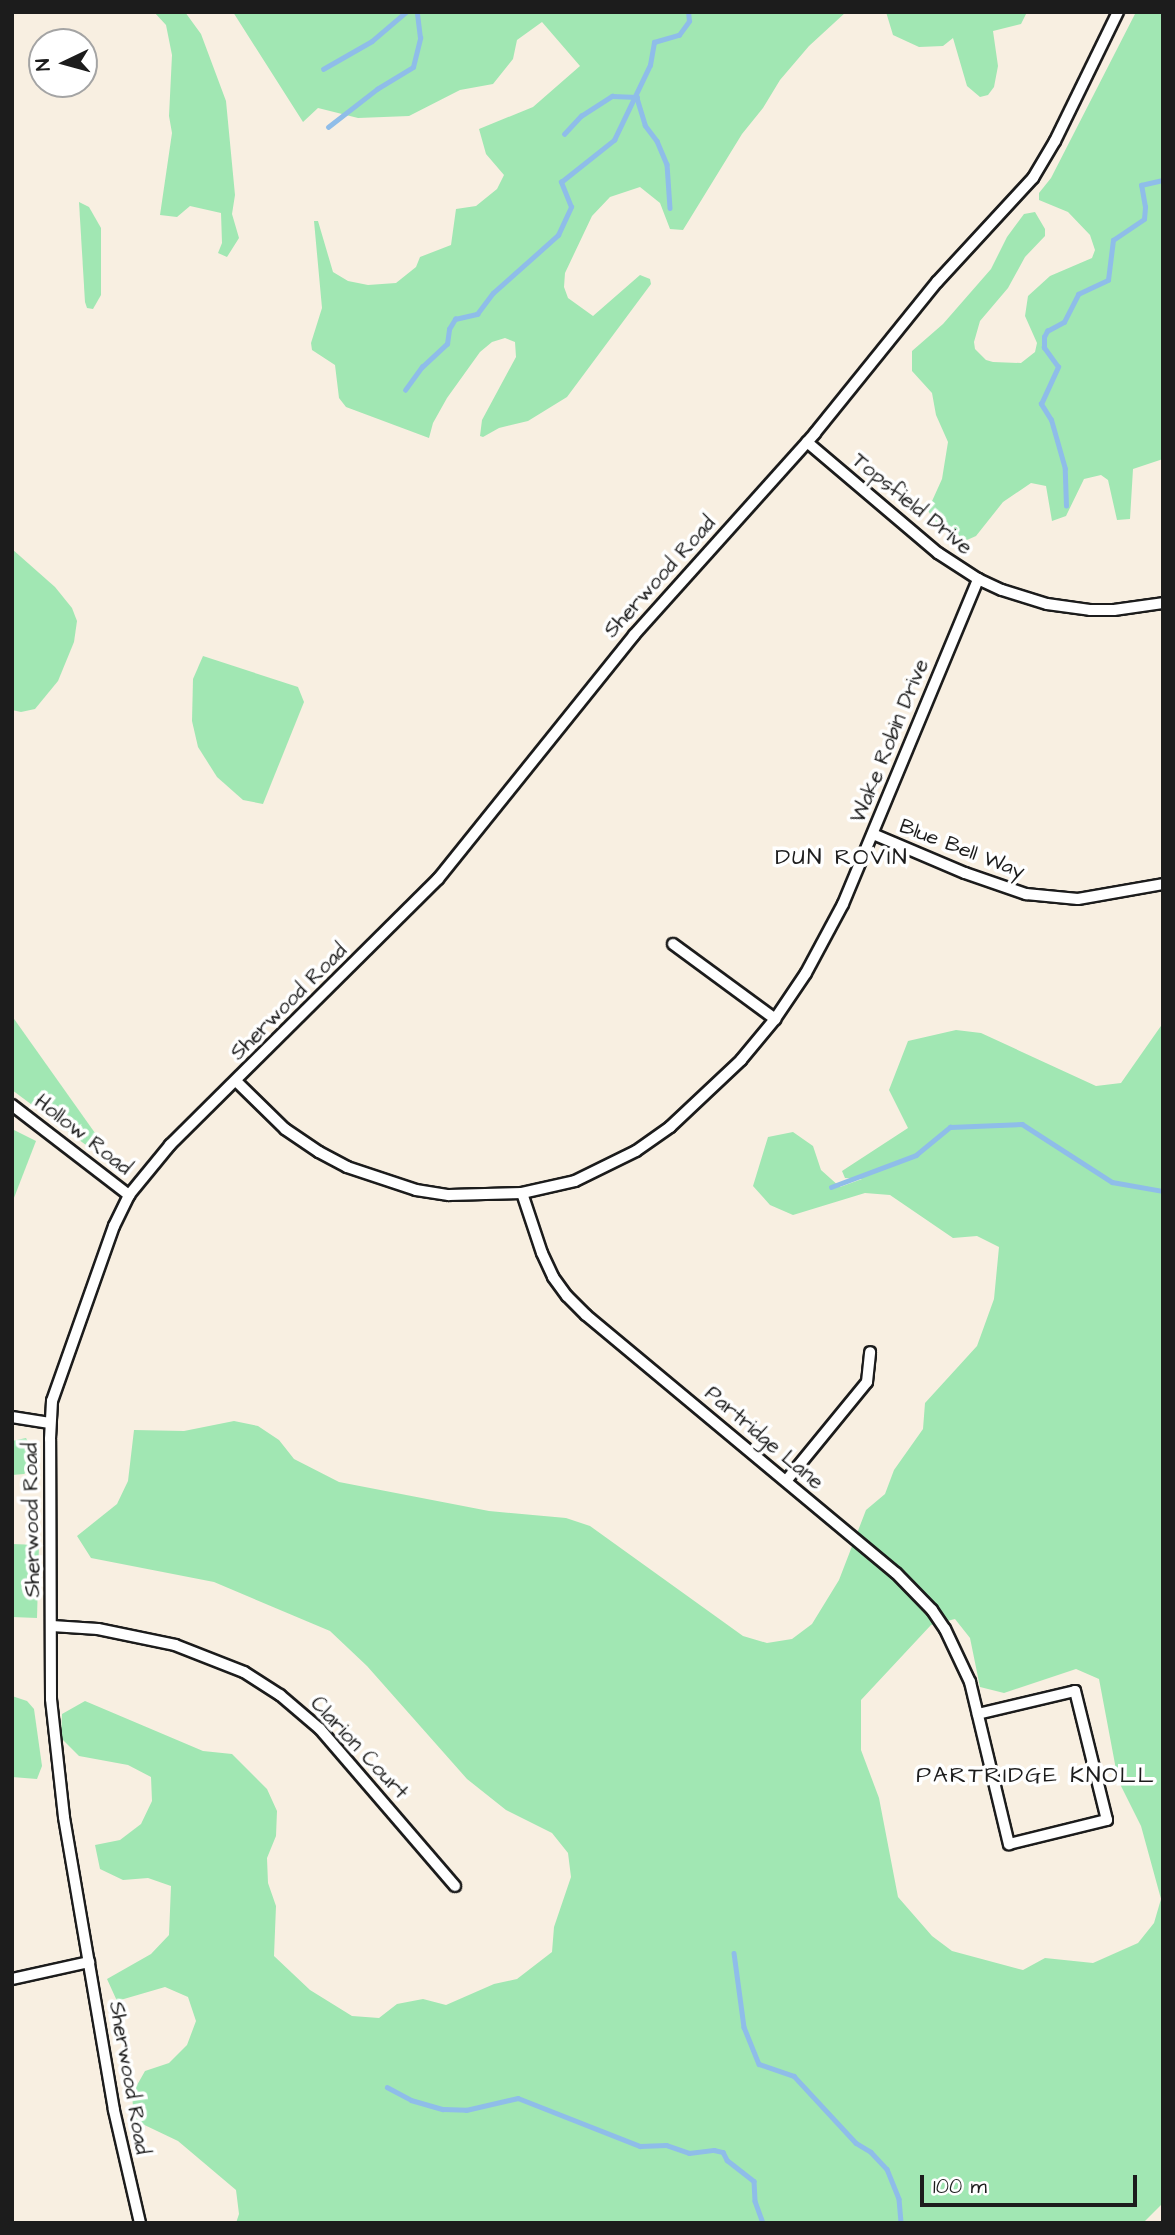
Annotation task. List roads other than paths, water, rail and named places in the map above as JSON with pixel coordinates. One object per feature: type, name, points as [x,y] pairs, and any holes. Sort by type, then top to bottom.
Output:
[{"type":"street","name":"Sherwood Road","points":[[140,2223],[119,2133],[54,1742],[50,1423],[52,1401],[114,1226],[129,1195],[170,1145],[438,879],[634,635],[807,442],[930,291],[1033,178],[1055,141],[1118,12]]},
{"type":"street","name":"Topsfield Drive","points":[[807,442],[937,553],[978,579],[1027,599],[1069,608],[1114,610],[1163,603]]},
{"type":"street","name":"Wake Robin Drive","points":[[236,1081],[285,1129],[347,1167],[416,1190],[449,1195],[522,1194],[575,1181],[636,1151],[704,1097],[775,1019],[825,941],[873,834],[978,579]]},
{"type":"street","name":"Blue Bell Way","points":[[873,834],[965,873],[1026,894],[1078,899],[1163,884]]},
{"type":"street","points":[[673,943],[775,1019]]},
{"type":"street","name":"Hollow Road","points":[[12,1105],[129,1195]]},
{"type":"street","name":"Partridge Lane","points":[[522,1194],[541,1253],[553,1278],[567,1296],[586,1315],[896,1573],[932,1610],[970,1682],[1009,1844],[1107,1820],[1075,1691],[978,1714]]},
{"type":"street","points":[[786,1481],[867,1382],[870,1352]]},
{"type":"street","points":[[12,1417],[50,1423]]},
{"type":"street","name":"Clarion Court","points":[[52,1626],[99,1629],[175,1644],[233,1667],[280,1695],[320,1729],[455,1886]]},
{"type":"street","points":[[12,1979],[89,1962]]},
{"type":"waterway","points":[[323,69],[372,41],[406,12]]},
{"type":"waterway","points":[[328,127],[377,89],[413,67],[420,38],[417,12]]},
{"type":"waterway","points":[[405,390],[422,367],[447,344],[449,329],[455,319],[477,314],[493,293],[558,235],[571,207],[561,182],[614,140],[650,65],[654,42],[679,35],[689,21],[688,12]]},
{"type":"waterway","points":[[564,134],[581,116],[612,96],[637,97]]},
{"type":"waterway","points":[[637,98],[645,125],[657,141],[667,164],[670,208]]},
{"type":"waterway","points":[[1066,506],[1065,469],[1051,420],[1041,404],[1058,367],[1044,348],[1044,337],[1047,331],[1064,322],[1078,294],[1108,280],[1113,240],[1144,219],[1141,185],[1163,180]]},
{"type":"waterway","points":[[831,1187],[916,1155],[950,1127],[1022,1124],[1112,1182],[1163,1191]]},
{"type":"waterway","points":[[734,1953],[744,2027],[759,2064],[794,2076],[856,2143],[871,2152],[887,2169],[899,2199],[901,2223]]},
{"type":"waterway","points":[[387,2087],[411,2100],[443,2109],[466,2110],[518,2098],[640,2146],[666,2145],[689,2153],[714,2150],[723,2152],[727,2160],[754,2181],[755,2201],[763,2223]]},
{"type":"district","name":"DUN ROVIN","points":[[842,857]]},
{"type":"district","name":"PARTRIDGE KNOLL","points":[[1036,1775]]}]
